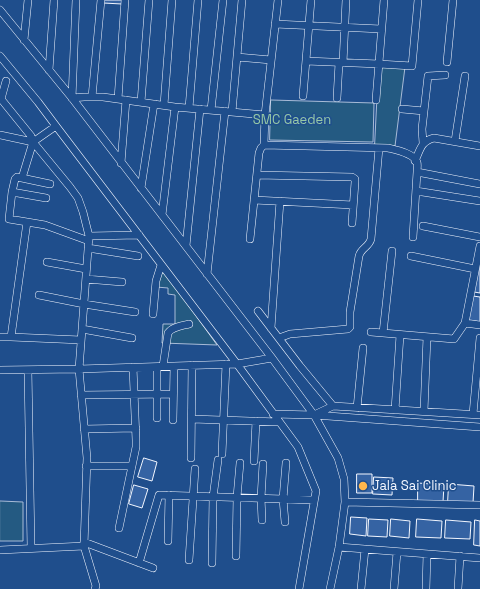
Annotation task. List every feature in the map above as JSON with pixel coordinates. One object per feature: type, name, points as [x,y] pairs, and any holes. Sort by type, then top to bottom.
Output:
[{"type":"street","points":[[24,40],[28,0]]},
{"type":"street","points":[[49,70],[54,0]]},
{"type":"street","points":[[72,98],[76,0]]},
{"type":"street","points":[[92,97],[101,0]]},
{"type":"street","points":[[118,99],[125,0]]},
{"type":"street","points":[[141,102],[149,0]]},
{"type":"street","points":[[164,105],[172,0]]},
{"type":"street","points":[[189,108],[198,0]]},
{"type":"street","points":[[211,110],[223,0]]},
{"type":"street","points":[[207,274],[228,111],[237,57],[242,0]]},
{"type":"street","points":[[250,239],[259,153],[260,148],[264,145],[265,114],[278,0]]},
{"type":"street","points":[[303,96],[310,0]]},
{"type":"street","points":[[337,98],[345,28],[346,0]]},
{"type":"street","points":[[376,100],[384,0]]},
{"type":"street","points":[[306,62],[412,66],[418,0]]},
{"type":"street","points":[[447,62],[453,0]]},
{"type":"street","points":[[0,10],[72,98],[272,358],[314,415],[338,458],[344,479],[345,502],[339,547],[330,589]]},
{"type":"street","points":[[275,24],[382,29]]},
{"type":"street","points":[[0,56],[38,102],[237,364],[298,447],[316,491],[299,589]]},
{"type":"street","points":[[237,57],[271,60]]},
{"type":"street","points":[[423,143],[422,129],[428,76],[445,75]]},
{"type":"street","points":[[455,141],[465,76]]},
{"type":"street","points":[[6,81],[1,102],[31,136],[33,142],[70,187],[78,198],[83,212],[88,242],[79,369],[87,458],[84,544],[96,589]]},
{"type":"street","points":[[72,98],[103,97],[175,107],[265,114]]},
{"type":"street","points":[[121,163],[126,100]]},
{"type":"street","points":[[141,188],[154,104]]},
{"type":"street","points":[[162,215],[175,107]]},
{"type":"street","points":[[186,246],[200,109]]},
{"type":"street","points":[[402,109],[424,111]]},
{"type":"street","points":[[22,178],[33,142],[56,126]]},
{"type":"street","points":[[0,136],[33,142]]},
{"type":"street","points":[[415,161],[423,143],[428,139],[434,138],[480,146]]},
{"type":"street","points":[[264,145],[388,148],[407,154],[417,162],[413,237]]},
{"type":"street","points":[[279,338],[290,334],[350,328],[350,312],[359,256],[360,252],[370,244],[371,239],[379,148]]},
{"type":"street","points":[[417,172],[480,184]]},
{"type":"street","points":[[257,174],[352,177],[356,182],[352,223]]},
{"type":"street","points":[[50,184],[16,177],[12,192],[9,219],[45,225],[88,242],[138,256]]},
{"type":"street","points":[[416,191],[480,201]]},
{"type":"street","points":[[12,192],[46,198]]},
{"type":"street","points":[[254,200],[353,205]]},
{"type":"street","points":[[271,328],[280,201]]},
{"type":"street","points":[[11,337],[27,222]]},
{"type":"street","points":[[423,226],[480,237]]},
{"type":"street","points":[[88,242],[139,235]]},
{"type":"street","points":[[371,332],[454,339],[465,323],[480,246]]},
{"type":"street","points":[[383,333],[392,251]]},
{"type":"street","points":[[411,256],[476,269]]},
{"type":"street","points":[[47,262],[86,269]]},
{"type":"street","points":[[153,314],[156,281],[161,265]]},
{"type":"street","points":[[86,279],[122,282]]},
{"type":"street","points":[[39,295],[135,312]]},
{"type":"street","points":[[258,311],[333,406]]},
{"type":"street","points":[[465,323],[480,325]]},
{"type":"street","points":[[157,418],[157,395],[160,366],[168,333],[174,328],[189,324]]},
{"type":"street","points":[[82,329],[132,338]]},
{"type":"street","points":[[396,410],[400,335]]},
{"type":"street","points":[[0,337],[81,340]]},
{"type":"street","points":[[424,411],[427,337]]},
{"type":"street","points":[[314,415],[333,406],[477,415],[480,338]]},
{"type":"street","points":[[357,408],[363,348]]},
{"type":"street","points":[[0,370],[237,364],[272,358]]},
{"type":"street","points":[[212,563],[213,497],[220,457],[226,364]]},
{"type":"street","points":[[191,458],[192,365]]},
{"type":"street","points":[[173,420],[174,366]]},
{"type":"street","points":[[120,528],[136,447],[133,367]]},
{"type":"street","points":[[28,370],[31,548]]},
{"type":"street","points":[[81,396],[173,394]]},
{"type":"street","points":[[273,414],[314,415],[480,428]]},
{"type":"street","points":[[192,419],[279,422]]},
{"type":"street","points":[[254,461],[256,421]]},
{"type":"street","points":[[84,429],[136,428]]},
{"type":"street","points":[[285,522],[283,499],[286,463]]},
{"type":"street","points":[[236,556],[237,497],[240,464]]},
{"type":"street","points":[[262,520],[263,464]]},
{"type":"street","points":[[86,466],[132,466]]},
{"type":"street","points":[[189,560],[195,470]]},
{"type":"street","points":[[139,563],[158,496],[168,495],[314,500]]},
{"type":"street","points":[[168,495],[168,541]]},
{"type":"street","points":[[345,502],[479,505]]},
{"type":"street","points":[[0,550],[84,544],[152,568]]},
{"type":"street","points":[[339,547],[480,558]]},
{"type":"street","points":[[361,589],[365,549]]},
{"type":"street","points":[[394,589],[397,552]]},
{"type":"street","points":[[426,589],[427,554]]},
{"type":"street","points":[[458,589],[460,556]]},
{"type":"green space","points":[[379,65],[405,67],[395,146],[375,145]]},
{"type":"green space","name":"SMC Gaeden","points":[[271,100],[374,103],[373,142],[270,140]]},
{"type":"green space","points":[[161,267],[217,345],[162,343],[163,324],[175,324],[175,295],[168,294],[168,288],[156,287]]},
{"type":"green space","points":[[0,501],[23,502],[23,541],[0,541]]},
{"type":"building","points":[[104,0],[123,0],[122,4],[103,3]]},
{"type":"building","points":[[480,259],[480,293],[474,292]]},
{"type":"building","points":[[473,296],[480,297],[480,322],[468,320]]},
{"type":"building","points":[[144,458],[157,462],[152,481],[138,477]]},
{"type":"building","points":[[357,474],[372,474],[372,493],[357,493]]},
{"type":"building","points":[[374,477],[393,478],[392,495],[373,494]]},
{"type":"building","points":[[418,483],[444,485],[443,502],[418,501]]},
{"type":"building","points":[[449,484],[474,486],[473,503],[448,502]]},
{"type":"building","points":[[134,485],[148,489],[142,508],[129,504]]},
{"type":"building","points":[[351,517],[367,518],[366,536],[350,534]]},
{"type":"building","points":[[369,519],[388,520],[387,537],[368,536]]},
{"type":"building","points":[[391,519],[410,521],[409,538],[390,536]]},
{"type":"building","points":[[417,519],[442,521],[441,538],[416,537]]},
{"type":"building","points":[[446,520],[471,522],[470,539],[445,538]]},
{"type":"building","points":[[475,520],[480,521],[480,546],[474,545]]},
{"type":"place","name":"Jala Sai Clinic","points":[[363,486]]}]
